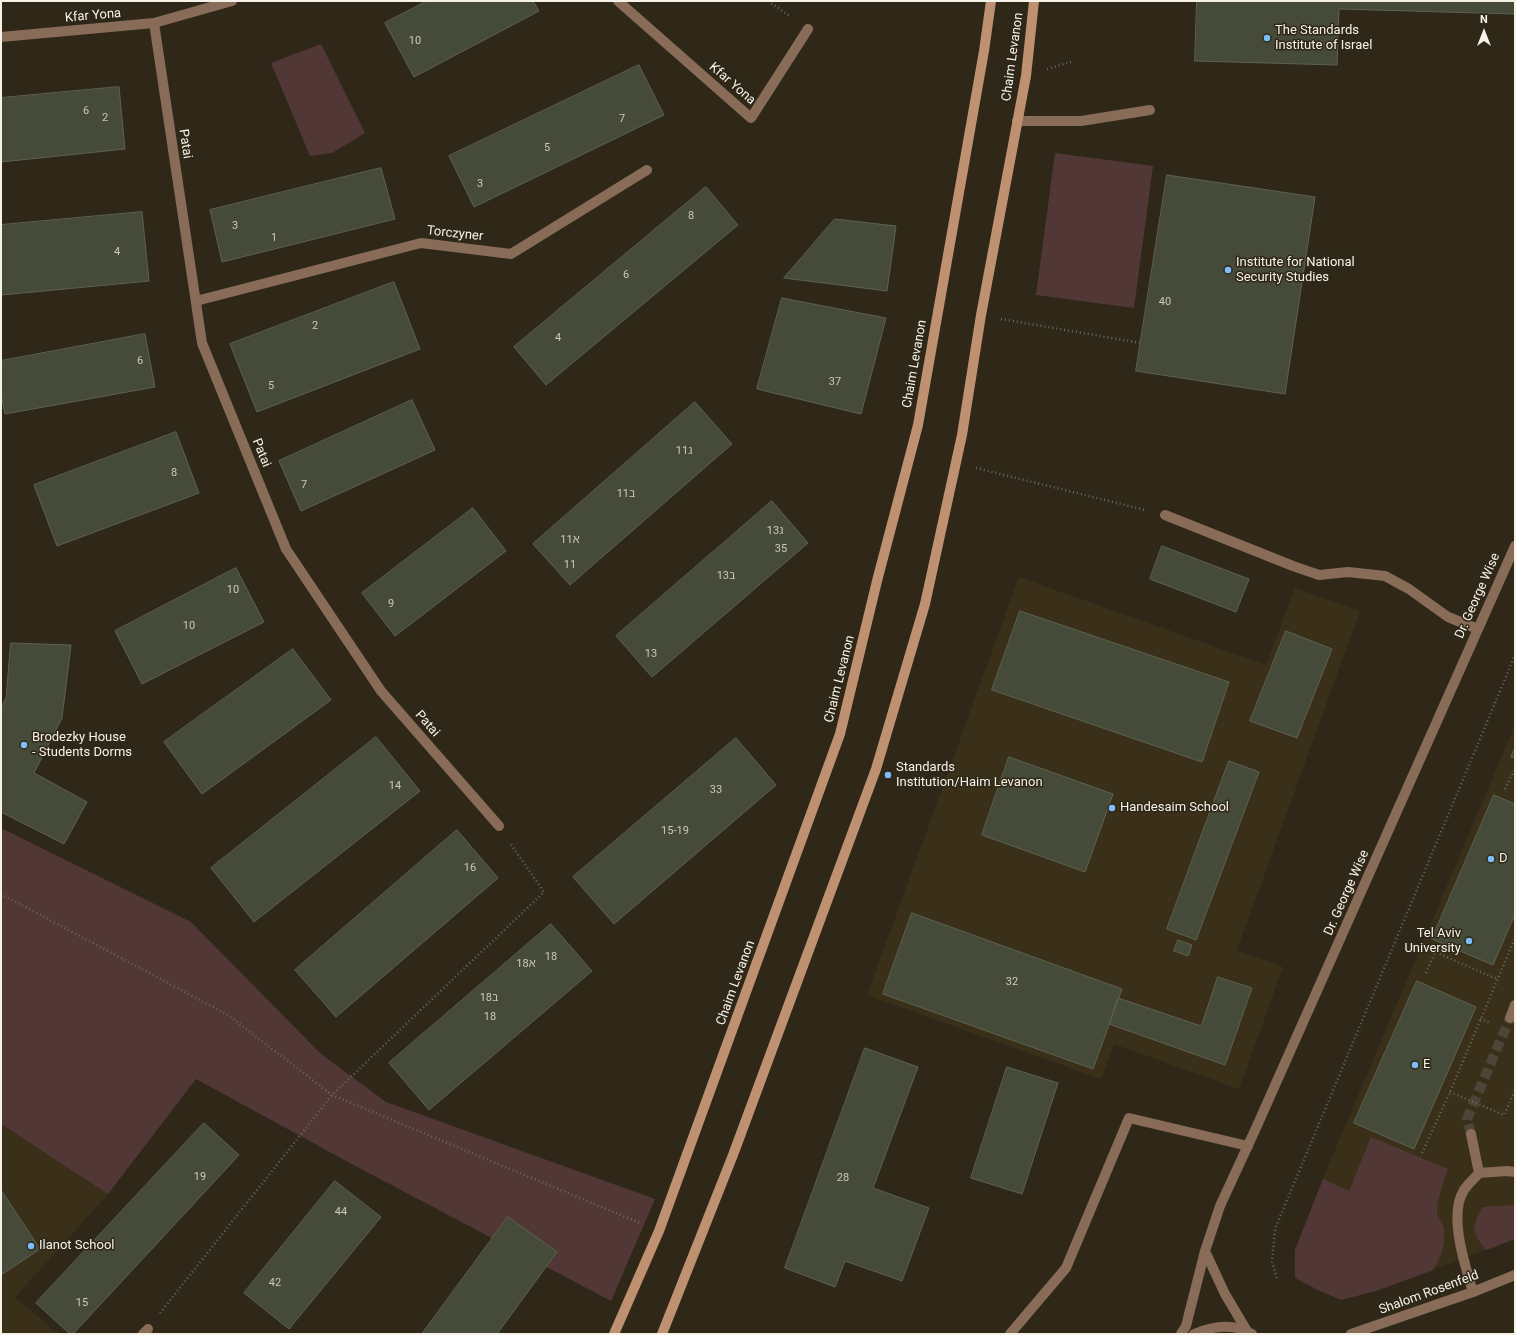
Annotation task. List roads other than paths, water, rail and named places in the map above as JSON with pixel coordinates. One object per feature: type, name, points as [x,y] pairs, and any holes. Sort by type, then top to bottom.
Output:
[{"type":"main road","name":"Chaim Levanon","points":[[614,1334],[659,1231],[840,734],[877,581],[918,425],[984,51],[991,1]]},
{"type":"main road","name":"Chaim Levanon","points":[[665,1331],[733,1156],[876,769],[925,604],[962,435],[981,315],[1026,76],[1034,1]]},
{"type":"street","name":"Kfar Yona","points":[[1,37],[154,23],[232,1]]},
{"type":"street","name":"Kfar Yona","points":[[618,1],[751,118],[808,29]]},
{"type":"street","name":"Patai","points":[[154,23],[202,343],[286,549],[381,691],[499,826]]},
{"type":"street","points":[[1017,121],[1081,121],[1150,110]]},
{"type":"street","name":"Torczyner","points":[[196,301],[421,243],[511,254],[647,170]]},
{"type":"street","points":[[1165,515],[1319,575],[1348,572],[1385,576],[1409,589],[1448,617],[1478,629]]},
{"type":"street","name":"Dr. George Wise","points":[[1182,1334],[1186,1326],[1205,1251],[1220,1206],[1515,546]]},
{"type":"street","points":[[1510,1018],[1515,1005]]},
{"type":"street","points":[[1010,1334],[1066,1268],[1129,1118],[1248,1146]]},
{"type":"street","points":[[1471,1134],[1479,1173]]},
{"type":"street","points":[[1473,1292],[1460,1242],[1457,1210],[1464,1190],[1479,1173],[1515,1172]]},
{"type":"street","points":[[1205,1251],[1225,1294],[1250,1332]]},
{"type":"street","name":"Shalom Rosenfeld","points":[[1351,1334],[1473,1292],[1515,1275]]},
{"type":"street","points":[[1194,1334],[1206,1329],[1227,1326],[1250,1332]]},
{"type":"tunnel","points":[[1471,1134],[1467,1119],[1510,1018]]},
{"type":"place","name":"The Standards Institute of Israel","points":[[1267,38]]},
{"type":"place","name":"Institute for National Security Studies","points":[[1228,270]]},
{"type":"place","name":"Brodezky House - Students Dorms","points":[[24,745]]},
{"type":"place","name":"Standards Institution/Haim Levanon","points":[[888,775]]},
{"type":"place","name":"Handesaim School","points":[[1112,808]]},
{"type":"place","name":"D","points":[[1491,859]]},
{"type":"place","name":"Tel Aviv University","points":[[1469,941]]},
{"type":"place","name":"E","points":[[1415,1065]]},
{"type":"place","name":"Ilanot School","points":[[31,1246]]}]
